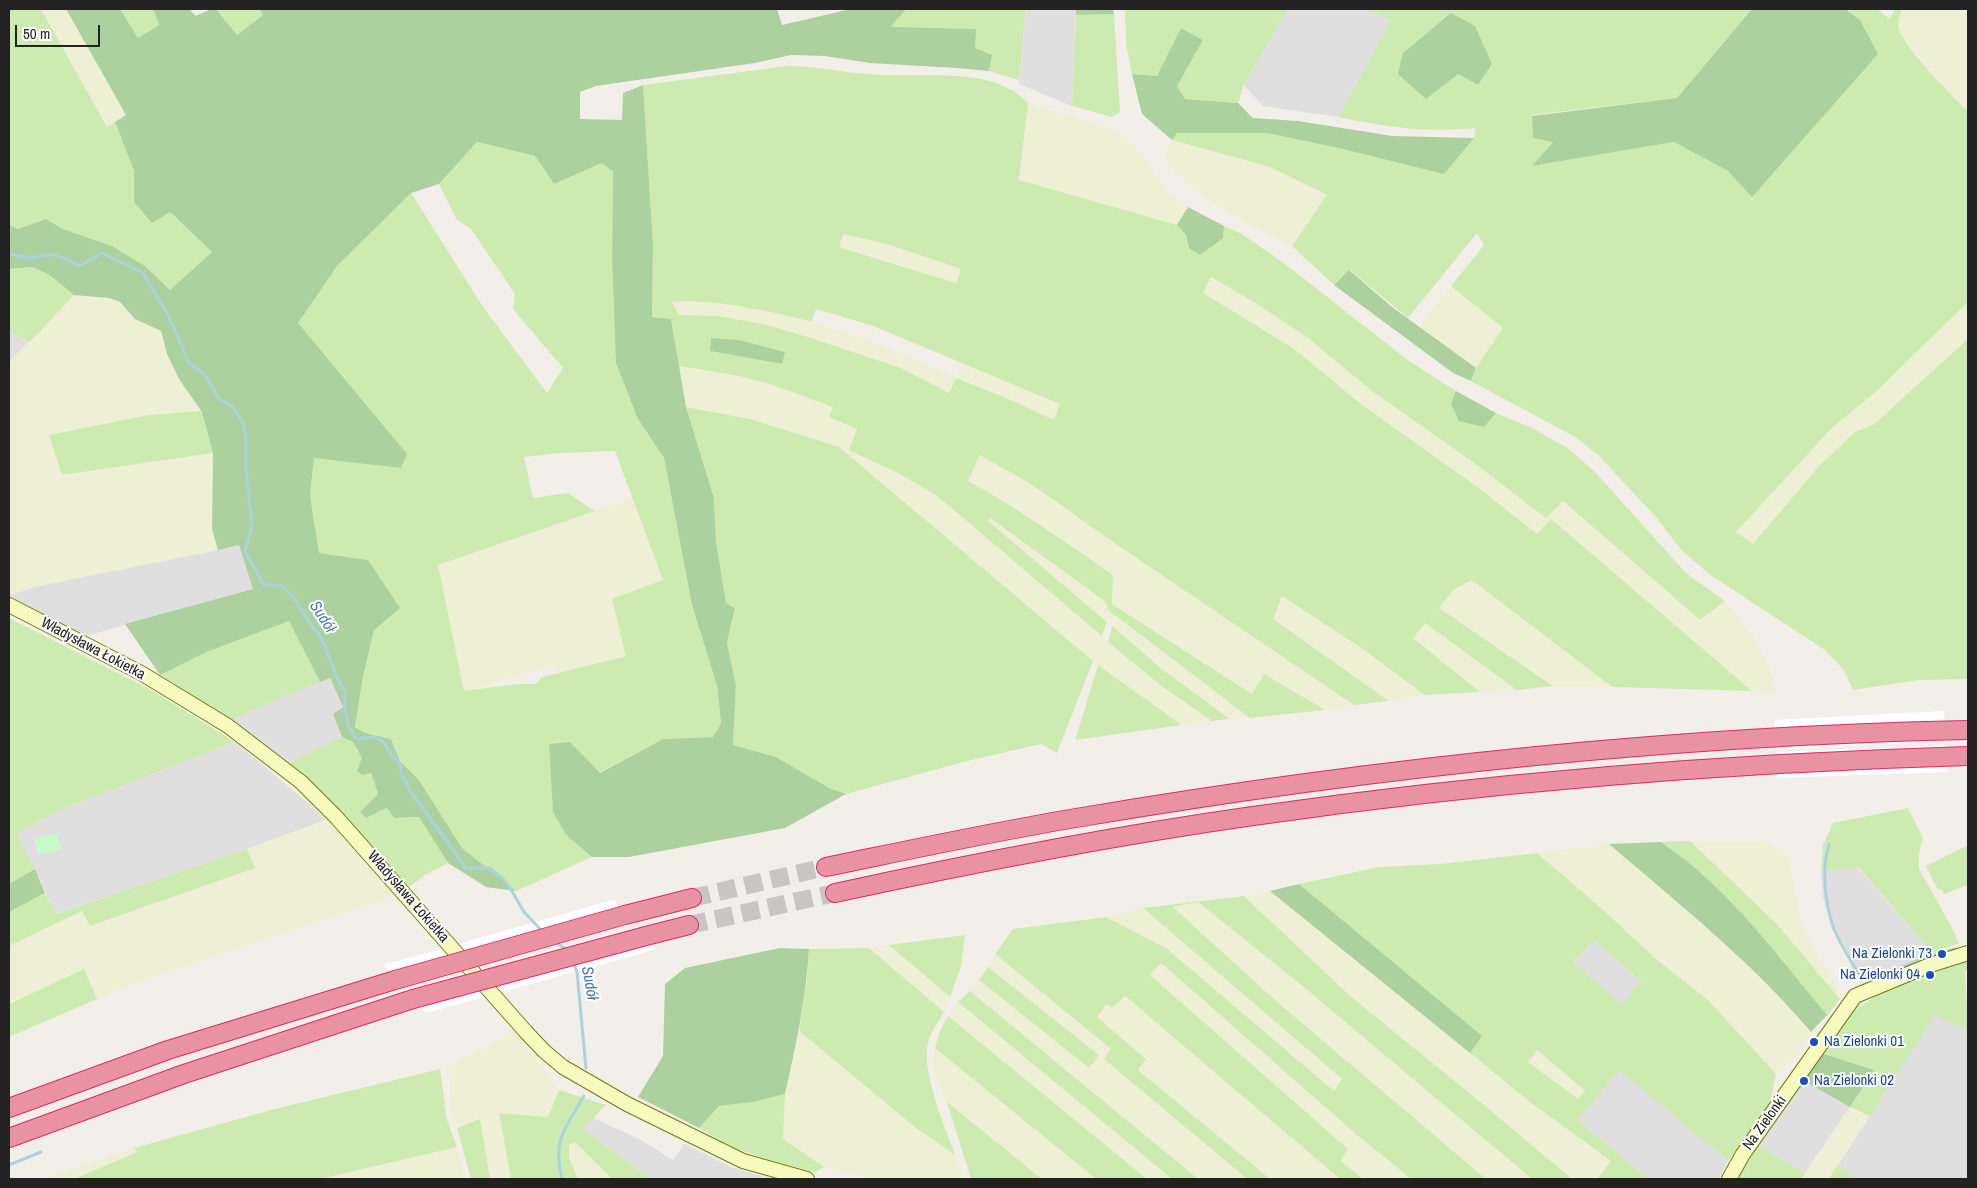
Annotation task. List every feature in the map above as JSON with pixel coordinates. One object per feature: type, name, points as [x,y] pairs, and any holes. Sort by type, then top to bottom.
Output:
[{"type":"highway","points":[[826,867],[1073,819],[1183,800],[1359,776],[1599,750],[1775,737],[1968,730]]},
{"type":"highway","points":[[835,893],[975,863],[1090,842],[1251,816],[1420,794],[1596,777],[1778,764],[1968,756]]},
{"type":"highway","points":[[9,1108],[168,1050],[396,980],[626,914],[692,898]]},
{"type":"highway","points":[[9,1138],[184,1074],[413,999],[689,925]]},
{"type":"street","name":"Władysława Łokietka","points":[[9,605],[141,673],[234,730],[302,782],[337,818],[526,1032],[563,1067],[627,1104],[743,1161],[807,1179]]},
{"type":"street","name":"Na Zielonki","points":[[1729,1179],[1743,1154],[1855,996],[1930,965],[1968,952]]},
{"type":"shaded area","points":[[1026,9],[1076,9],[1072,106],[1019,84]]},
{"type":"shaded area","points":[[1288,9],[1366,9],[1391,21],[1338,117],[1263,106],[1244,85]]},
{"type":"shaded area","points":[[9,332],[30,342],[9,362]]},
{"type":"shaded area","points":[[239,545],[253,589],[86,636],[9,598],[9,595],[34,587]]},
{"type":"shaded area","points":[[330,677],[343,707],[333,714],[342,737],[289,763],[232,720],[264,705]]},
{"type":"shaded area","points":[[235,742],[312,806],[326,820],[247,849],[55,914],[35,869],[15,834],[60,810]]},
{"type":"shaded area","points":[[1857,867],[1933,953],[1875,978],[1857,975],[1831,927],[1823,897],[1821,872]]},
{"type":"shaded area","points":[[1594,940],[1642,982],[1622,1006],[1573,962]]},
{"type":"shaded area","points":[[1935,1014],[1968,1030],[1968,1179],[1859,1179],[1837,1166]]},
{"type":"shaded area","points":[[1619,1069],[1728,1161],[1719,1179],[1649,1179],[1577,1120]]},
{"type":"shaded area","points":[[1804,1081],[1850,1107],[1805,1173],[1755,1143]]},
{"type":"shaded area","points":[[593,1118],[641,1140],[673,1160],[685,1144],[731,1167],[771,1179],[650,1179],[583,1129]]},
{"type":"green space","points":[[9,9],[41,9],[107,127],[115,122],[134,171],[134,202],[170,212],[212,252],[170,290],[145,266],[112,246],[63,229],[46,219],[18,229],[9,225]]},
{"type":"green space","points":[[41,9],[66,9],[126,115],[107,127]]},
{"type":"green space","points":[[66,9],[120,9],[138,38],[159,25],[153,9],[189,9],[196,16],[211,9],[216,9],[237,35],[263,15],[259,9],[777,9],[782,25],[851,9],[906,9],[891,27],[976,29],[975,48],[992,55],[989,71],[870,63],[825,56],[791,55],[755,63],[596,86],[580,92],[580,119],[622,120],[623,93],[643,85],[653,244],[652,317],[671,319],[686,407],[714,498],[716,541],[726,603],[735,608],[727,643],[736,685],[733,745],[776,757],[829,788],[846,794],[785,828],[629,857],[592,857],[566,835],[553,812],[549,744],[570,742],[600,773],[663,739],[713,737],[721,723],[717,686],[692,605],[664,458],[638,419],[616,363],[612,256],[613,172],[602,163],[554,184],[535,156],[477,142],[439,184],[411,193],[337,266],[298,323],[407,454],[401,468],[314,458],[310,495],[319,553],[368,560],[400,608],[374,630],[363,677],[355,727],[365,733],[391,739],[400,761],[419,780],[462,848],[516,891],[486,887],[448,863],[419,817],[394,818],[387,808],[366,818],[360,812],[378,794],[371,773],[362,775],[357,771],[362,758],[353,742],[342,737],[333,714],[343,707],[330,678],[320,682],[289,621],[209,651],[160,675],[125,624],[253,589],[239,545],[218,550],[212,529],[213,453],[202,412],[179,379],[167,354],[161,331],[135,319],[120,302],[109,298],[74,295],[48,274],[32,267],[9,269],[9,225],[18,229],[46,219],[63,229],[112,246],[145,266],[170,290],[212,252],[170,212],[152,223],[134,202],[134,171],[115,122],[126,115]]},
{"type":"green space","points":[[120,9],[153,9],[159,25],[138,38]]},
{"type":"green space","points":[[216,9],[259,9],[263,15],[237,35]]},
{"type":"green space","points":[[906,9],[1026,9],[1019,80],[989,71],[992,55],[891,27]]},
{"type":"green space","points":[[1076,9],[1113,9],[1114,14],[1076,15]]},
{"type":"green space","points":[[1125,9],[1288,9],[1244,85],[1238,103],[1185,99],[1177,86],[1203,40],[1181,28],[1157,76],[1132,74],[1126,44]]},
{"type":"green space","points":[[1366,9],[1752,9],[1677,98],[1532,115],[1553,142],[1533,166],[1674,142],[1728,171],[1752,196],[1860,21],[1845,9],[1877,9],[1890,19],[1895,9],[1902,9],[1898,25],[1909,47],[1929,71],[1968,111],[1968,302],[1879,389],[1832,428],[1736,532],[1753,544],[1819,466],[1855,432],[1873,425],[1968,339],[1968,679],[1919,680],[1853,690],[1843,669],[1825,650],[1712,576],[1682,551],[1656,517],[1598,455],[1575,437],[1471,381],[1476,368],[1503,328],[1451,286],[1484,245],[1477,233],[1408,318],[1350,270],[1334,285],[1292,246],[1327,195],[1270,167],[1172,140],[1177,133],[1267,133],[1343,149],[1474,138],[1475,128],[1439,130],[1406,128],[1338,117],[1391,21]],"holes":[[[1492,64],[1478,85],[1458,74]]]},
{"type":"green space","points":[[1752,9],[1845,9],[1860,20],[1878,54],[1752,197],[1728,171],[1674,142],[1532,166],[1553,142],[1533,138],[1532,116],[1677,98]]},
{"type":"green space","points":[[1902,9],[1968,9],[1968,111],[1948,92],[1906,41],[1899,29],[1898,21]]},
{"type":"green space","points":[[1451,13],[1475,26],[1492,64],[1478,85],[1458,74],[1426,99],[1398,74],[1403,53]]},
{"type":"green space","points":[[1114,14],[1120,112],[1112,117],[1072,106],[1076,15]]},
{"type":"green space","points":[[1181,28],[1203,40],[1177,86],[1185,99],[1238,103],[1253,118],[1298,121],[1392,136],[1474,138],[1444,174],[1343,149],[1267,133],[1177,133],[1172,140],[1142,114],[1132,74],[1157,76]]},
{"type":"green space","points":[[787,66],[867,74],[974,78],[994,83],[1013,91],[1028,103],[1019,180],[1177,225],[1186,235],[1189,248],[1223,238],[1224,226],[1242,234],[1285,264],[1409,361],[1456,391],[1451,404],[1484,427],[1496,413],[1532,428],[1569,449],[1596,473],[1686,573],[1725,601],[1700,620],[1563,501],[1546,518],[1470,460],[1372,391],[1308,338],[1254,302],[1211,277],[1203,293],[1293,348],[1361,404],[1476,486],[1537,534],[1551,519],[1752,691],[1612,687],[1472,580],[1453,590],[1439,608],[1553,686],[1517,690],[1425,623],[1413,638],[1480,692],[1425,695],[1357,645],[1282,596],[1273,619],[1389,701],[1354,705],[1116,544],[1034,486],[980,455],[968,481],[1024,514],[1113,575],[1112,604],[1252,694],[1264,674],[1325,710],[1250,718],[1108,610],[1106,602],[990,518],[988,521],[1107,622],[1102,636],[936,495],[898,473],[849,450],[857,429],[829,417],[833,407],[770,384],[739,376],[679,366],[671,319],[652,317],[653,244],[643,85]],"holes":[[[843,234],[887,244],[961,269],[956,283],[839,247]],[[689,301],[736,306],[812,322],[816,309],[873,326],[1060,404],[1054,420],[956,378],[949,393],[901,368],[808,337],[763,324],[718,316],[679,315],[672,302]],[[711,339],[739,340],[785,353],[781,364],[711,351]]]},
{"type":"green space","points":[[1028,103],[1105,127],[1121,134],[1138,149],[1169,194],[1188,207],[1177,225],[1019,180]]},
{"type":"green space","points":[[1172,140],[1270,167],[1327,196],[1292,246],[1246,223],[1199,195],[1176,173],[1164,156]]},
{"type":"green space","points":[[477,142],[535,156],[554,184],[602,163],[613,172],[612,256],[638,419],[664,458],[692,605],[717,686],[721,723],[713,737],[663,739],[599,773],[570,742],[566,835],[592,857],[516,891],[462,848],[419,780],[400,761],[391,739],[365,733],[355,727],[363,677],[374,630],[368,560],[319,553],[310,495],[314,457],[401,468],[297,323],[337,266],[411,193],[483,307],[547,393],[563,368],[513,309],[515,294],[471,229],[457,220],[439,184]],"holes":[[[615,451],[663,580],[612,599],[626,656],[542,677],[535,684],[518,684],[464,691],[438,565],[595,511],[568,493],[533,498],[524,457],[561,453]]]},
{"type":"green space","points":[[1188,207],[1224,226],[1223,238],[1200,255],[1189,248],[1186,235],[1177,225]]},
{"type":"green space","points":[[843,234],[887,244],[961,269],[956,284],[883,259],[839,247]]},
{"type":"green space","points":[[32,267],[48,274],[74,295],[30,342],[9,332],[9,269]]},
{"type":"green space","points":[[1349,270],[1392,307],[1476,368],[1471,381],[1453,373],[1334,285]]},
{"type":"green space","points":[[1211,277],[1254,302],[1308,338],[1373,391],[1470,460],[1545,517],[1562,501],[1699,620],[1725,601],[1755,639],[1770,670],[1777,692],[1752,691],[1551,520],[1537,535],[1476,486],[1361,404],[1293,348],[1203,293]]},
{"type":"green space","points":[[1451,286],[1504,328],[1476,368],[1420,327]]},
{"type":"green space","points":[[74,295],[109,298],[120,302],[135,319],[161,331],[167,354],[179,379],[202,411],[147,415],[49,435],[62,475],[213,453],[212,529],[218,550],[34,587],[9,595],[9,362]]},
{"type":"green space","points":[[672,302],[718,302],[761,309],[812,322],[867,339],[956,377],[963,363],[1060,403],[1054,420],[956,378],[949,393],[901,368],[763,324],[718,316],[679,315]]},
{"type":"green space","points":[[1968,302],[1968,339],[1873,425],[1855,432],[1819,466],[1753,545],[1736,532],[1832,428],[1879,389]]},
{"type":"green space","points":[[711,338],[739,340],[785,352],[782,364],[710,351]]},
{"type":"green space","points":[[679,366],[739,376],[770,384],[834,407],[829,418],[858,429],[898,473],[936,495],[1159,684],[1212,721],[1182,725],[1098,665],[839,447],[750,419],[686,407]]},
{"type":"green space","points":[[1456,391],[1496,413],[1484,427],[1459,421],[1451,404]]},
{"type":"green space","points":[[686,407],[750,419],[839,447],[1093,661],[1057,753],[1041,744],[967,761],[846,794],[829,788],[776,757],[733,745],[736,685],[727,643],[735,608],[726,603],[716,541],[714,498]]},
{"type":"green space","points":[[202,411],[213,453],[62,475],[49,435],[148,415]]},
{"type":"green space","points":[[980,455],[1034,486],[1354,705],[1325,710],[1264,675],[1253,694],[1112,604],[1113,575],[1049,530],[968,481]]},
{"type":"green space","points":[[633,498],[663,580],[626,655],[556,673],[553,665],[464,692],[438,564]]},
{"type":"green space","points":[[989,518],[1107,602],[1108,610],[1250,718],[1230,719],[1163,670],[988,521]]},
{"type":"green space","points":[[1472,580],[1612,687],[1553,686],[1439,608],[1453,590]]},
{"type":"green space","points":[[1282,596],[1357,645],[1425,695],[1389,701],[1273,619]]},
{"type":"green space","points":[[9,618],[148,688],[235,742],[60,810],[16,834],[35,869],[9,884]]},
{"type":"green space","points":[[289,621],[320,682],[232,720],[160,675],[209,651]]},
{"type":"green space","points":[[1425,623],[1517,690],[1480,692],[1412,637]]},
{"type":"green space","points":[[1112,626],[1163,670],[1230,719],[1212,721],[1159,684],[1108,642]]},
{"type":"green space","points":[[1098,665],[1182,725],[1075,740]]},
{"type":"green space","points":[[342,737],[353,742],[371,773],[378,794],[360,812],[366,818],[388,808],[394,818],[419,817],[448,863],[425,875],[409,887],[325,797],[289,763]]},
{"type":"green space","points":[[1908,808],[1923,838],[1919,853],[1919,869],[1959,943],[1933,953],[1858,867],[1821,872],[1823,845],[1833,823]]},
{"type":"green space","points":[[326,820],[366,862],[394,897],[132,984],[97,999],[84,969],[9,1004],[9,946],[82,911],[90,926],[254,868],[247,849]]},
{"type":"green space","points":[[56,833],[61,849],[39,855],[34,840]]},
{"type":"green space","points":[[1690,841],[1764,841],[1787,853],[1801,920],[1816,954],[1835,981],[1840,999],[1776,923]]},
{"type":"green space","points":[[1690,841],[1776,923],[1840,999],[1827,1016],[1730,900],[1708,879],[1661,842]]},
{"type":"green space","points":[[1661,842],[1708,879],[1730,900],[1770,945],[1827,1015],[1811,1032],[1739,957],[1609,844]]},
{"type":"green space","points":[[1609,844],[1728,946],[1785,1001],[1811,1032],[1796,1056],[1776,1074],[1708,1000],[1656,959],[1600,907],[1537,853]]},
{"type":"green space","points":[[1968,845],[1968,885],[1944,894],[1941,889],[1938,890],[1926,866]]},
{"type":"green space","points":[[247,849],[255,868],[90,926],[82,911],[9,946],[9,912],[45,893],[56,914]]},
{"type":"green space","points":[[1537,853],[1600,907],[1656,959],[1708,1000],[1776,1074],[1770,1102],[1728,1161],[1619,1070],[1577,1120],[1649,1179],[1597,1179],[1611,1161],[1530,1102],[1470,1053],[1481,1036],[1299,884],[1379,867],[1441,864]],"holes":[[[1594,940],[1641,981],[1622,1005],[1573,962]],[[1537,1050],[1585,1091],[1578,1099],[1528,1062]]]},
{"type":"green space","points":[[35,869],[45,893],[9,912],[9,884]]},
{"type":"green space","points":[[1299,884],[1482,1036],[1470,1053],[1270,891]]},
{"type":"green space","points":[[1270,891],[1530,1102],[1611,1161],[1597,1179],[1572,1179],[1349,995],[1244,896]]},
{"type":"green space","points":[[1244,896],[1349,995],[1572,1179],[1532,1179],[1300,984],[1198,902],[1173,907],[1276,1001],[1486,1179],[1411,1179],[1357,1135],[1161,963],[1150,975],[1348,1149],[1341,1161],[1363,1179],[1340,1179],[1125,996],[1112,1008],[1107,1004],[1097,1017],[1146,1059],[1138,1070],[1270,1179],[1247,1179],[1104,1059],[1111,1049],[995,954],[1013,929],[1106,917],[1166,948],[1334,1091],[1342,1079],[1143,908]]},
{"type":"green space","points":[[1198,902],[1300,984],[1532,1179],[1486,1179],[1463,1161],[1276,1001],[1173,907]]},
{"type":"green space","points":[[1143,908],[1343,1079],[1334,1092],[1166,948],[1106,917]]},
{"type":"green space","points":[[965,935],[961,966],[950,997],[889,945]]},
{"type":"green space","points":[[889,945],[950,997],[944,1012],[869,948]]},
{"type":"green space","points":[[780,948],[809,949],[806,986],[785,1094],[753,1102],[719,1106],[699,1128],[638,1097],[663,1056],[665,984],[685,968]]},
{"type":"green space","points":[[869,948],[944,1012],[929,1039],[927,1065],[934,1097],[955,1155],[916,1128],[799,1031],[807,980],[809,949]]},
{"type":"green space","points":[[995,954],[1112,1050],[1104,1060],[1247,1179],[1198,1179],[970,991],[979,980],[1089,1068],[1099,1055],[988,967]]},
{"type":"green space","points":[[1968,961],[1968,970],[1965,971],[1968,1030],[1935,1015],[1870,1116],[1850,1107],[1874,1070],[1821,1053],[1850,1014],[1885,989]]},
{"type":"green space","points":[[1161,963],[1357,1135],[1411,1179],[1363,1179],[1341,1161],[1348,1149],[1150,975]]},
{"type":"green space","points":[[988,967],[1099,1055],[1089,1068],[979,980]]},
{"type":"green space","points":[[84,969],[97,999],[9,1037],[9,1004]]},
{"type":"green space","points":[[970,991],[1198,1179],[1172,1179],[958,1002]]},
{"type":"green space","points":[[1124,996],[1340,1179],[1270,1179],[1138,1070],[1145,1058],[1096,1017],[1107,1004]]},
{"type":"green space","points":[[958,1002],[1172,1179],[1147,1179],[948,1016]]},
{"type":"green space","points":[[948,1016],[1147,1179],[1096,1179],[935,1048],[940,1031]]},
{"type":"green space","points":[[512,1030],[523,1041],[559,1090],[548,1117],[499,1114],[511,1179],[490,1179],[480,1120],[457,1128],[450,1107],[449,1065],[488,1047]]},
{"type":"green space","points":[[799,1031],[916,1128],[955,1155],[964,1179],[871,1179],[824,1167],[783,1139],[785,1094]]},
{"type":"green space","points":[[935,1048],[1096,1179],[1042,1179],[947,1102],[932,1062]]},
{"type":"green space","points":[[1536,1050],[1586,1091],[1578,1100],[1528,1062]]},
{"type":"green space","points":[[1821,1053],[1874,1070],[1850,1107],[1804,1081]]},
{"type":"green space","points":[[440,1069],[447,1120],[457,1147],[320,1179],[74,1179],[137,1152],[134,1148],[271,1110]]},
{"type":"green space","points":[[559,1090],[606,1105],[583,1129],[650,1179],[612,1179],[575,1142],[569,1145],[569,1158],[578,1179],[511,1179],[499,1113],[548,1117]]},
{"type":"green space","points":[[785,1094],[783,1139],[824,1167],[815,1172],[733,1148],[699,1128],[719,1106],[753,1102]]},
{"type":"green space","points":[[947,1102],[1042,1179],[971,1179]]},
{"type":"green space","points":[[1850,1107],[1870,1116],[1829,1179],[1801,1179]]},
{"type":"green space","points":[[480,1119],[490,1179],[471,1179],[457,1128]]},
{"type":"green space","points":[[576,1142],[612,1179],[578,1179],[569,1158],[569,1145]]},
{"type":"green space","points":[[1755,1143],[1805,1173],[1801,1179],[1736,1179]]},
{"type":"green space","points":[[457,1147],[465,1179],[320,1179]]},
{"type":"green space","points":[[134,1148],[137,1151],[74,1179],[40,1179]]},
{"type":"green space","points":[[1837,1166],[1859,1179],[1829,1179]]},
{"type":"pier","points":[[1944,711],[1945,741],[1776,750],[1774,720]]},
{"type":"pier","points":[[1946,746],[1947,772],[1778,778],[1777,752]]},
{"type":"pier","points":[[613,900],[634,924],[402,987],[384,965]]},
{"type":"pier","points":[[637,927],[657,949],[426,1013],[405,990]]},
{"type":"waterway","name":"Sudół","points":[[9,254],[29,258],[54,254],[80,266],[102,253],[143,273],[168,315],[189,363],[205,375],[219,399],[232,406],[243,423],[246,438],[246,470],[252,526],[245,551],[264,585],[282,586],[294,598],[322,639],[338,680],[345,691],[345,710],[349,728],[357,739],[375,737],[384,742],[391,755],[399,762],[402,775],[411,792],[466,868],[490,868],[504,880],[524,912],[543,932]]},
{"type":"waterway","points":[[1829,844],[1825,865],[1828,909],[1836,935],[1858,973],[1876,977],[1955,949]]},
{"type":"waterway","name":"Sudół","points":[[556,942],[567,950]]},
{"type":"waterway","name":"Sudół","points":[[573,962],[577,972],[586,1068]]},
{"type":"waterway","name":"Sudół","points":[[562,1179],[559,1166],[562,1135],[584,1096]]},
{"type":"waterway","points":[[9,1165],[41,1152]]},
{"type":"tunnel","points":[[692,898],[826,867]]},
{"type":"tunnel","points":[[689,925],[835,893]]},
{"type":"place","name":"Na Zielonki 73","points":[[1942,954]]},
{"type":"place","name":"Na Zielonki 04","points":[[1930,975]]},
{"type":"place","name":"Na Zielonki 01","points":[[1814,1042]]},
{"type":"place","name":"Na Zielonki 02","points":[[1804,1081]]}]
